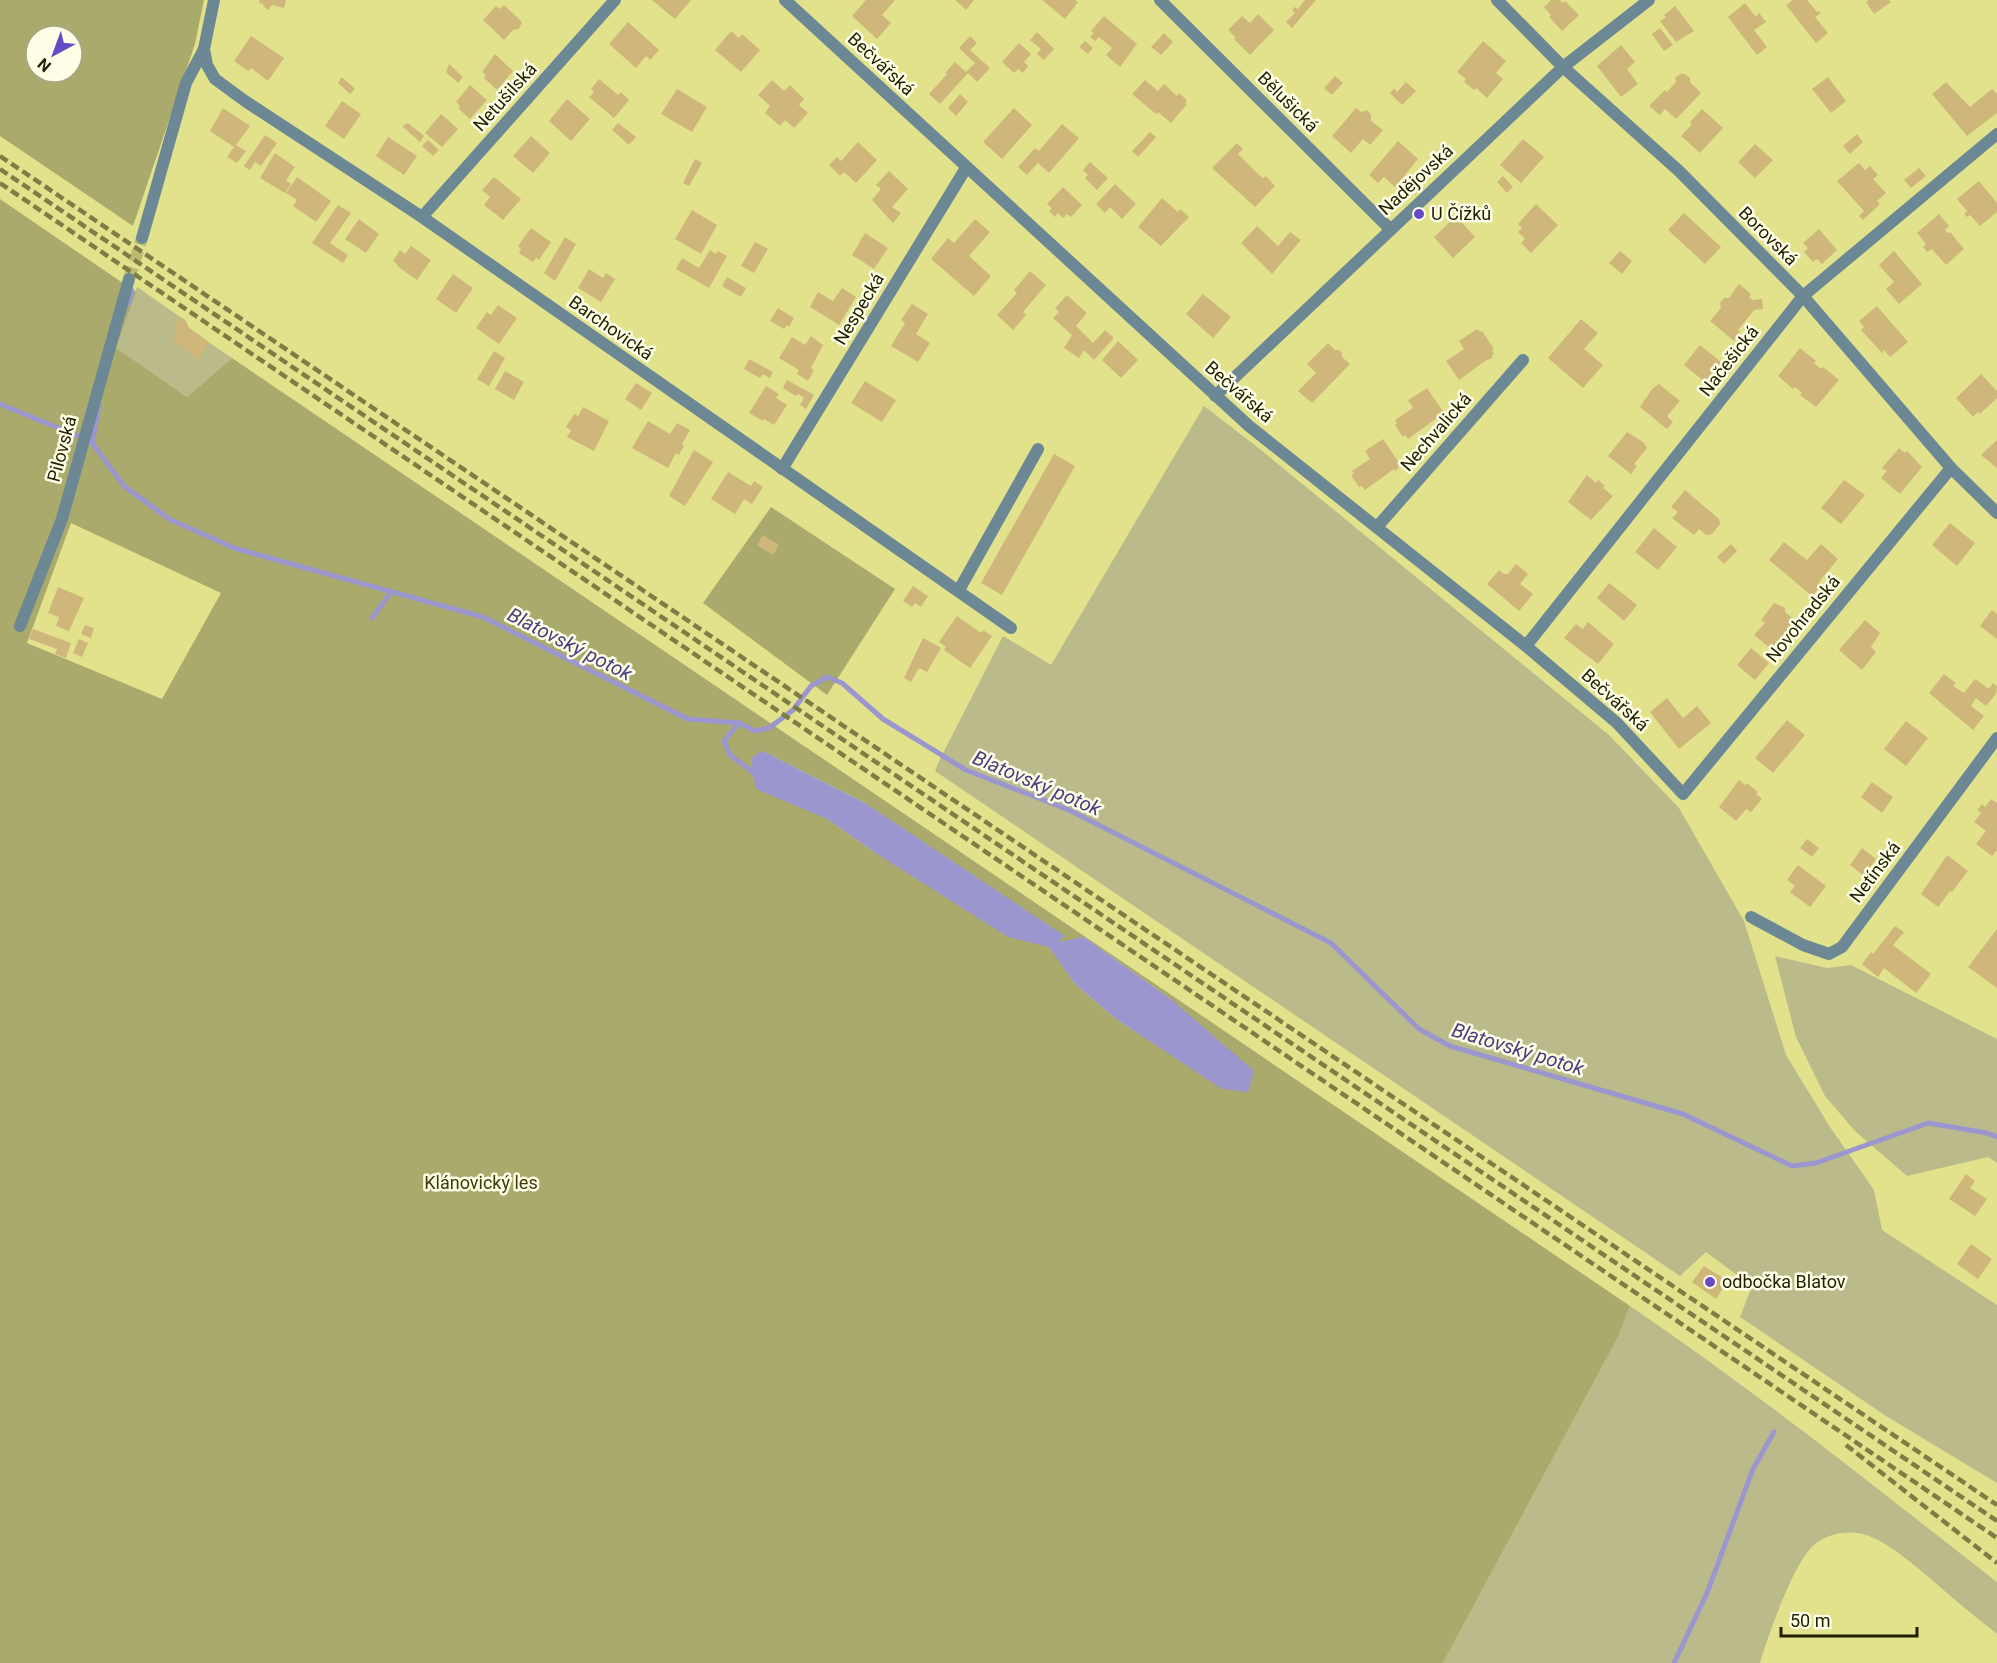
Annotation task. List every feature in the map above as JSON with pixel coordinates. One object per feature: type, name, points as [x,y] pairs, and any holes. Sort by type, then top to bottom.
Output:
[{"type":"street","points":[[142,238],[186,83],[204,49],[214,0]]},
{"type":"street","name":"Netušilská","points":[[422,217],[615,0]]},
{"type":"street","name":"Bečvářská","points":[[785,0],[1215,396],[1249,426],[1526,646],[1617,723],[1683,794]]},
{"type":"street","name":"Bělušická","points":[[1161,0],[1390,229]]},
{"type":"street","name":"Borovská","points":[[1497,0],[1563,67],[1679,171],[1803,296],[1951,468],[1997,513]]},
{"type":"street","name":"Nadějovská","points":[[1215,396],[1563,67],[1649,0]]},
{"type":"street","name":"Barchovická","points":[[204,49],[207,65],[215,79],[245,101],[422,217],[1011,628]]},
{"type":"street","name":"Načešická","points":[[1526,646],[1803,296],[1997,134]]},
{"type":"street","name":"Nespecká","points":[[782,469],[966,168]]},
{"type":"street","name":"Pilovská","points":[[20,626],[62,519],[129,279]]},
{"type":"street","name":"Nechvalická","points":[[1377,527],[1523,360]]},
{"type":"street","points":[[959,590],[1038,449]]},
{"type":"street","name":"Novohradská","points":[[1683,794],[1951,468]]},
{"type":"street","name":"Netínská","points":[[1751,917],[1803,945],[1829,954],[1842,947],[1997,738]]},
{"type":"green space","points":[[0,0],[204,0],[195,44],[133,226],[0,136]]},
{"type":"green space","name":"Klánovický les","points":[[0,199],[136,292],[116,348],[187,397],[232,358],[1630,1306],[1618,1337],[1443,1663],[0,1663]],"holes":[[[71,523],[221,593],[162,699],[27,643]],[[763,751],[865,803],[901,829],[874,852],[827,819]],[[1084,937],[1172,1000],[1136,1032],[1116,1019],[1074,983],[1050,947]]]},
{"type":"green space","points":[[137,287],[186,321],[190,330],[232,358],[187,397],[115,348]]},
{"type":"green space","points":[[1204,406],[1610,736],[1679,808],[1744,921],[1786,1055],[1830,1127],[1874,1190],[1882,1230],[1997,1305],[1997,1483],[1886,1416],[1740,1317],[1752,1286],[1706,1252],[1680,1276],[935,771],[1003,636],[1051,665]]},
{"type":"green space","points":[[771,507],[895,589],[827,695],[703,603]]},
{"type":"green space","points":[[1775,956],[1827,968],[1851,965],[1997,1039],[1997,1163],[1988,1157],[1907,1176],[1855,1131],[1825,1096],[1796,1037]]},
{"type":"green space","points":[[1630,1306],[1770,1406],[1997,1582],[1997,1634],[1895,1550],[1869,1536],[1847,1533],[1825,1538],[1805,1555],[1782,1601],[1760,1663],[1443,1663],[1618,1337]]},
{"type":"shaded area","points":[[763,751],[865,803],[1065,936],[1058,942],[1084,937],[1172,1000],[1254,1071],[1248,1092],[1222,1089],[1116,1019],[1074,983],[1049,947],[1008,937],[874,852],[827,819],[756,789],[752,773],[752,757]]},
{"type":"building","points":[[259,0],[286,0],[284,8],[272,5],[268,10],[259,3]]},
{"type":"building","points":[[652,0],[691,0],[675,19]]},
{"type":"building","points":[[866,0],[895,0],[882,15],[891,23],[877,39],[852,16]]},
{"type":"building","points":[[955,0],[974,0],[966,10]]},
{"type":"building","points":[[1042,0],[1075,0],[1078,2],[1065,19]]},
{"type":"building","points":[[1305,0],[1316,0],[1292,28],[1286,22],[1295,13],[1292,10],[1295,7],[1298,9]]},
{"type":"building","points":[[1551,0],[1560,0],[1563,3],[1565,1],[1579,15],[1562,31],[1549,17],[1551,15],[1544,7]]},
{"type":"building","points":[[1793,0],[1807,0],[1817,12],[1821,13],[1815,17],[1828,33],[1816,43],[1786,5]]},
{"type":"building","points":[[1889,0],[1891,2],[1874,14],[1866,2]]},
{"type":"building","points":[[1745,3],[1756,17],[1759,13],[1766,22],[1754,30],[1767,47],[1757,55],[1728,17]]},
{"type":"building","points":[[504,5],[522,22],[519,29],[513,30],[504,40],[483,20],[496,6],[500,9]]},
{"type":"building","points":[[1675,6],[1694,31],[1676,42],[1660,21]]},
{"type":"building","points":[[1258,14],[1274,30],[1250,55],[1228,30],[1242,16],[1250,23]]},
{"type":"building","points":[[1104,16],[1137,44],[1120,67],[1106,55],[1112,48],[1099,37],[1095,41],[1090,37],[1094,33],[1091,31]]},
{"type":"building","points":[[628,22],[659,50],[650,60],[646,56],[636,68],[609,44]]},
{"type":"building","points":[[1660,28],[1673,45],[1664,51],[1652,34]]},
{"type":"building","points":[[731,31],[739,38],[742,34],[760,50],[741,72],[715,50]]},
{"type":"building","points":[[1037,32],[1054,49],[1044,60],[1037,54],[1041,49],[1030,40]]},
{"type":"building","points":[[1164,33],[1173,42],[1161,55],[1151,47]]},
{"type":"building","points":[[251,36],[284,58],[268,81],[251,68],[248,71],[234,61]]},
{"type":"building","points":[[970,36],[977,43],[970,50],[990,68],[977,82],[968,73],[940,104],[929,94],[947,74],[945,73],[955,62],[966,72],[975,63],[959,48]]},
{"type":"building","points":[[1085,41],[1093,48],[1088,54],[1079,47]]},
{"type":"building","points":[[1483,41],[1506,61],[1496,73],[1503,79],[1487,98],[1476,88],[1474,90],[1464,82],[1466,79],[1457,72]]},
{"type":"building","points":[[1019,43],[1031,54],[1024,62],[1028,66],[1023,73],[1018,69],[1014,73],[1002,62]]},
{"type":"building","points":[[1621,45],[1635,62],[1627,69],[1638,84],[1621,97],[1597,66]]},
{"type":"building","points":[[495,54],[513,71],[497,90],[484,78],[486,75],[482,72]]},
{"type":"building","points":[[449,64],[463,77],[458,83],[446,72]]},
{"type":"building","points":[[1680,74],[1685,74],[1690,78],[1690,82],[1701,93],[1676,119],[1665,109],[1660,115],[1649,106],[1665,90],[1667,92]]},
{"type":"building","points":[[1335,76],[1343,83],[1332,95],[1324,88]]},
{"type":"building","points":[[342,77],[355,89],[350,94],[338,83]]},
{"type":"building","points":[[1828,77],[1846,101],[1831,113],[1812,89]]},
{"type":"building","points":[[599,79],[618,95],[621,92],[629,100],[614,118],[589,97],[594,92],[591,89]]},
{"type":"building","points":[[772,80],[784,91],[790,85],[804,99],[799,105],[808,113],[794,128],[785,120],[780,126],[765,113],[770,106],[758,95]]},
{"type":"building","points":[[1145,80],[1158,91],[1164,84],[1177,96],[1179,93],[1187,100],[1185,103],[1187,104],[1171,123],[1132,94]]},
{"type":"building","points":[[1406,82],[1416,91],[1402,105],[1390,93],[1394,88],[1397,92]]},
{"type":"building","points":[[1946,82],[1970,107],[1992,89],[1997,94],[1997,113],[1967,136],[1932,94]]},
{"type":"building","points":[[470,85],[487,100],[470,119],[458,108],[460,106],[456,102]]},
{"type":"building","points":[[677,89],[707,107],[692,132],[661,114]]},
{"type":"building","points":[[960,94],[968,102],[956,116],[948,108]]},
{"type":"building","points":[[567,99],[590,119],[571,141],[549,121]]},
{"type":"building","points":[[342,101],[361,114],[344,139],[325,126]]},
{"type":"building","points":[[223,108],[250,126],[236,145],[246,151],[237,163],[227,157],[234,147],[210,131]]},
{"type":"building","points":[[1014,108],[1032,125],[1002,159],[983,142]]},
{"type":"building","points":[[1356,108],[1361,112],[1367,110],[1371,115],[1371,121],[1383,130],[1370,145],[1363,139],[1351,153],[1332,136]]},
{"type":"building","points":[[1702,109],[1723,128],[1700,153],[1681,136]]},
{"type":"building","points":[[441,114],[458,129],[442,147],[425,133]]},
{"type":"building","points":[[408,123],[424,136],[420,142],[402,126]]},
{"type":"building","points":[[618,123],[636,137],[629,145],[612,130]]},
{"type":"building","points":[[1062,124],[1079,138],[1049,173],[1038,163],[1027,175],[1018,167],[1035,148],[1039,151]]},
{"type":"building","points":[[1150,132],[1156,137],[1138,157],[1132,151]]},
{"type":"building","points":[[1857,134],[1863,142],[1850,154],[1843,146]]},
{"type":"building","points":[[265,135],[277,143],[261,166],[255,162],[250,170],[244,166]]},
{"type":"building","points":[[531,136],[550,153],[533,173],[513,156]]},
{"type":"building","points":[[388,137],[417,156],[404,175],[376,156]]},
{"type":"building","points":[[1523,139],[1544,157],[1521,183],[1500,165]]},
{"type":"building","points":[[428,140],[439,150],[433,156],[422,146]]},
{"type":"building","points":[[1398,141],[1418,159],[1395,187],[1384,177],[1378,183],[1369,175]]},
{"type":"building","points":[[858,142],[877,160],[856,183],[844,172],[840,176],[829,165],[837,157],[841,161]]},
{"type":"building","points":[[1237,143],[1243,149],[1238,154],[1257,173],[1263,178],[1266,176],[1275,186],[1255,207],[1212,168]]},
{"type":"building","points":[[1755,144],[1773,160],[1755,178],[1738,162]]},
{"type":"building","points":[[275,153],[295,167],[286,180],[291,184],[285,193],[260,178]]},
{"type":"building","points":[[695,159],[702,163],[689,186],[683,183]]},
{"type":"building","points":[[1090,162],[1108,178],[1097,190],[1085,178],[1088,175],[1083,170]]},
{"type":"building","points":[[1859,163],[1865,170],[1870,166],[1878,175],[1873,179],[1886,193],[1877,201],[1880,204],[1863,220],[1859,216],[1864,211],[1837,181]]},
{"type":"building","points":[[1919,168],[1926,176],[1911,188],[1904,180]]},
{"type":"building","points":[[889,171],[908,189],[892,207],[901,213],[893,223],[872,200],[881,189],[876,185]]},
{"type":"building","points":[[1503,176],[1513,187],[1507,193],[1497,182]]},
{"type":"building","points":[[297,177],[331,201],[316,222],[293,206],[297,200],[286,193]]},
{"type":"building","points":[[494,177],[521,199],[503,220],[484,205],[490,197],[482,190]]},
{"type":"building","points":[[1979,181],[1997,203],[1997,212],[1980,226],[1970,215],[1967,217],[1964,214],[1967,211],[1957,199]]},
{"type":"building","points":[[1115,184],[1136,204],[1122,219],[1110,207],[1105,213],[1096,204]]},
{"type":"building","points":[[1063,187],[1082,205],[1071,217],[1067,214],[1063,218],[1058,213],[1055,217],[1049,211],[1052,208],[1047,204]]},
{"type":"building","points":[[1162,198],[1178,212],[1180,209],[1189,217],[1161,246],[1138,227]]},
{"type":"building","points":[[1536,204],[1558,225],[1531,253],[1521,243],[1525,239],[1518,232],[1522,228],[1518,224]]},
{"type":"building","points":[[338,205],[351,213],[330,243],[348,255],[343,263],[312,243]]},
{"type":"building","points":[[692,210],[717,225],[701,254],[675,239]]},
{"type":"building","points":[[1684,213],[1721,247],[1705,264],[1668,230]]},
{"type":"building","points":[[1939,214],[1949,226],[1945,230],[1950,232],[1964,249],[1946,265],[1932,249],[1927,252],[1923,247],[1926,244],[1917,233]]},
{"type":"building","points":[[1456,216],[1475,237],[1453,258],[1434,237]]},
{"type":"building","points":[[359,219],[379,234],[366,253],[345,239]]},
{"type":"building","points":[[975,219],[990,232],[969,256],[991,276],[974,296],[931,259],[948,238],[954,243]]},
{"type":"building","points":[[1257,226],[1278,246],[1290,232],[1301,240],[1272,274],[1241,243]]},
{"type":"building","points":[[531,228],[551,242],[539,260],[536,258],[533,262],[519,253],[521,249],[518,246]]},
{"type":"building","points":[[1819,229],[1837,250],[1822,264],[1817,259],[1813,262],[1804,252],[1808,248],[1803,243]]},
{"type":"building","points":[[865,233],[888,248],[874,269],[852,255]]},
{"type":"building","points":[[565,237],[576,244],[555,281],[544,273]]},
{"type":"building","points":[[755,242],[768,249],[754,273],[741,266]]},
{"type":"building","points":[[411,246],[431,260],[417,280],[393,261],[400,250],[405,254]]},
{"type":"building","points":[[710,250],[727,256],[709,288],[676,269],[682,258],[699,268]]},
{"type":"building","points":[[1620,251],[1632,261],[1622,274],[1609,263]]},
{"type":"building","points":[[1894,251],[1922,284],[1899,304],[1886,289],[1894,282],[1879,265]]},
{"type":"building","points":[[589,269],[603,278],[606,273],[615,279],[601,302],[578,288]]},
{"type":"building","points":[[1030,271],[1046,285],[1023,312],[1026,315],[1013,330],[997,315],[1017,293],[1014,290]]},
{"type":"building","points":[[453,274],[473,288],[456,313],[436,299]]},
{"type":"building","points":[[727,277],[746,288],[741,297],[722,286]]},
{"type":"building","points":[[1739,284],[1751,294],[1749,297],[1753,300],[1762,299],[1763,309],[1754,310],[1738,330],[1740,332],[1734,341],[1710,321],[1721,308],[1720,303],[1724,298],[1729,298]]},
{"type":"building","points":[[842,288],[856,297],[839,325],[810,307],[818,292],[833,301]]},
{"type":"building","points":[[1203,294],[1231,317],[1213,338],[1186,314]]},
{"type":"building","points":[[1067,295],[1087,313],[1076,326],[1093,343],[1105,330],[1114,338],[1094,360],[1084,350],[1079,358],[1064,348],[1072,335],[1053,318],[1059,312],[1055,308]]},
{"type":"building","points":[[912,304],[928,314],[916,334],[930,343],[918,362],[891,346],[905,323],[901,320]]},
{"type":"building","points":[[498,305],[517,318],[499,344],[476,328],[487,312],[491,315]]},
{"type":"building","points":[[1877,306],[1908,342],[1890,357],[1884,350],[1882,353],[1861,330],[1864,327],[1859,321]]},
{"type":"building","points":[[778,308],[794,318],[789,327],[787,325],[784,329],[770,321]]},
{"type":"building","points":[[181,317],[186,321],[184,324],[209,342],[198,360],[172,341],[178,332],[172,328]]},
{"type":"building","points":[[1581,319],[1598,333],[1584,349],[1603,365],[1583,388],[1548,358]]},
{"type":"building","points":[[1477,329],[1482,331],[1494,349],[1492,350],[1493,357],[1459,380],[1446,361],[1464,349],[1459,341]]},
{"type":"building","points":[[811,336],[823,345],[811,368],[814,370],[808,381],[797,374],[799,370],[779,358],[792,337],[805,345]]},
{"type":"building","points":[[1118,341],[1138,360],[1121,378],[1102,360]]},
{"type":"building","points":[[1328,343],[1335,350],[1339,350],[1342,357],[1350,364],[1312,403],[1298,391],[1316,373],[1307,364]]},
{"type":"building","points":[[1700,345],[1721,362],[1705,382],[1684,365]]},
{"type":"building","points":[[1800,348],[1816,361],[1814,363],[1821,369],[1823,367],[1839,380],[1816,407],[1800,395],[1802,393],[1795,387],[1793,389],[1778,376]]},
{"type":"building","points":[[494,351],[505,358],[489,386],[477,379]]},
{"type":"building","points":[[749,359],[773,372],[770,378],[763,374],[760,378],[744,369]]},
{"type":"building","points":[[505,371],[524,382],[514,400],[495,389]]},
{"type":"building","points":[[1981,374],[1997,391],[1997,398],[1980,414],[1978,412],[1973,417],[1956,398]]},
{"type":"building","points":[[787,380],[814,395],[806,409],[800,405],[804,398],[783,388]]},
{"type":"building","points":[[865,381],[896,400],[882,422],[851,403]]},
{"type":"building","points":[[636,383],[652,393],[641,410],[625,399]]},
{"type":"building","points":[[1659,384],[1680,401],[1667,416],[1673,422],[1667,429],[1640,407],[1652,389]]},
{"type":"building","points":[[766,386],[779,394],[776,398],[787,405],[774,425],[749,413]]},
{"type":"building","points":[[1427,388],[1444,413],[1441,415],[1443,416],[1408,439],[1405,435],[1403,437],[1395,425],[1397,423],[1395,420],[1413,408],[1408,400]]},
{"type":"building","points":[[583,407],[609,421],[594,451],[567,437],[571,430],[566,427],[574,414],[578,416]]},
{"type":"building","points":[[648,421],[670,434],[677,423],[690,430],[679,455],[676,453],[668,468],[632,448]]},
{"type":"building","points":[[1627,432],[1643,442],[1647,448],[1634,464],[1637,466],[1631,474],[1608,456]]},
{"type":"building","points":[[1383,439],[1400,464],[1399,467],[1365,490],[1362,486],[1359,487],[1351,475],[1354,474],[1352,471],[1370,459],[1365,451]]},
{"type":"building","points":[[1997,440],[1997,468],[1981,455]]},
{"type":"building","points":[[1899,448],[1905,453],[1907,451],[1922,467],[1900,494],[1881,478],[1887,471],[1882,468]]},
{"type":"building","points":[[694,450],[713,462],[685,506],[669,496]]},
{"type":"building","points":[[1054,454],[1075,466],[1002,595],[981,583]]},
{"type":"building","points":[[728,472],[751,486],[754,481],[763,487],[752,504],[744,499],[735,514],[711,499]]},
{"type":"building","points":[[1587,475],[1596,483],[1598,480],[1605,486],[1603,488],[1613,496],[1591,520],[1568,502]]},
{"type":"building","points":[[1844,480],[1865,495],[1841,524],[1821,508]]},
{"type":"building","points":[[1685,490],[1719,519],[1720,524],[1712,534],[1706,535],[1699,529],[1694,535],[1672,518],[1678,512],[1671,507]]},
{"type":"building","points":[[1950,523],[1975,543],[1957,566],[1932,545]]},
{"type":"building","points":[[1654,528],[1677,547],[1658,570],[1635,552]]},
{"type":"building","points":[[763,535],[779,545],[773,555],[757,545]]},
{"type":"building","points":[[1784,542],[1807,560],[1821,544],[1838,559],[1819,582],[1822,584],[1812,596],[1769,560]]},
{"type":"building","points":[[1731,544],[1737,551],[1724,564],[1717,557]]},
{"type":"building","points":[[1516,564],[1528,574],[1520,584],[1533,594],[1519,611],[1487,584],[1499,570],[1508,574]]},
{"type":"building","points":[[1609,583],[1637,605],[1624,621],[1597,598]]},
{"type":"building","points":[[913,586],[928,596],[921,607],[915,603],[912,607],[903,601]]},
{"type":"building","points":[[58,587],[84,598],[69,631],[56,626],[59,617],[48,613]]},
{"type":"building","points":[[1774,603],[1785,608],[1785,612],[1796,621],[1771,649],[1754,635],[1765,623],[1761,620]]},
{"type":"building","points":[[1992,610],[1997,614],[1997,639],[1980,626]]},
{"type":"building","points":[[957,616],[981,633],[983,630],[992,636],[970,668],[944,650],[946,647],[939,642]]},
{"type":"building","points":[[1865,620],[1880,633],[1871,647],[1876,652],[1862,670],[1839,650]]},
{"type":"building","points":[[1588,622],[1614,644],[1598,664],[1564,638],[1576,624],[1583,629]]},
{"type":"building","points":[[85,625],[94,628],[91,638],[81,634]]},
{"type":"building","points":[[33,629],[71,643],[66,658],[55,654],[57,649],[29,639]]},
{"type":"building","points":[[923,638],[941,648],[927,672],[919,668],[911,682],[904,678]]},
{"type":"building","points":[[79,639],[88,643],[82,657],[73,653]]},
{"type":"building","points":[[1751,648],[1769,663],[1755,680],[1737,665]]},
{"type":"building","points":[[1944,674],[1956,683],[1953,686],[1964,693],[1975,679],[1989,689],[1993,683],[1997,686],[1996,694],[1986,706],[1976,698],[1971,706],[1984,716],[1973,730],[1929,693]]},
{"type":"building","points":[[1667,698],[1683,718],[1697,706],[1711,723],[1679,749],[1650,712]]},
{"type":"building","points":[[1787,720],[1805,735],[1773,773],[1755,758]]},
{"type":"building","points":[[1906,721],[1928,738],[1906,766],[1884,749]]},
{"type":"building","points":[[1739,780],[1758,792],[1756,794],[1762,799],[1751,812],[1746,809],[1736,821],[1719,807]]},
{"type":"building","points":[[1872,782],[1893,797],[1882,813],[1861,797]]},
{"type":"building","points":[[1991,799],[1997,803],[1997,850],[1992,856],[1976,844],[1986,831],[1974,822],[1981,813],[1977,810],[1982,804],[1985,807]]},
{"type":"building","points":[[1807,839],[1819,848],[1812,857],[1800,848]]},
{"type":"building","points":[[1862,848],[1876,859],[1864,876],[1850,865]]},
{"type":"building","points":[[1947,855],[1968,871],[1938,907],[1921,894]]},
{"type":"building","points":[[1798,865],[1826,886],[1810,907],[1790,892],[1795,886],[1787,880]]},
{"type":"building","points":[[1895,926],[1904,932],[1893,945],[1931,974],[1916,993],[1884,968],[1878,977],[1862,964]]},
{"type":"building","points":[[1997,929],[1997,988],[1968,967]]},
{"type":"building","points":[[1966,1174],[1975,1181],[1970,1188],[1987,1199],[1975,1216],[1949,1199]]},
{"type":"building","points":[[1971,1244],[1992,1259],[1978,1279],[1957,1264]]},
{"type":"building","name":"odbočka Blatov","points":[[1704,1266],[1728,1281],[1716,1299],[1692,1282]]},
{"type":"waterway","points":[[128,304],[132,291]]},
{"type":"waterway","name":"Blatovský potok","points":[[0,404],[78,436]]},
{"type":"waterway","name":"Blatovský potok","points":[[99,406],[92,443],[124,486],[169,519],[234,548],[483,617],[688,719],[739,723],[755,731],[769,728],[793,710],[811,686],[827,677],[842,683],[883,719],[966,770],[1069,810],[1331,943],[1419,1029],[1450,1046],[1683,1114],[1792,1166],[1816,1163],[1928,1123],[1987,1133],[1997,1137]]},
{"type":"waterway","points":[[372,618],[391,592]]},
{"type":"waterway","points":[[739,723],[724,741],[730,755],[758,776]]},
{"type":"waterway","points":[[1674,1663],[1707,1593],[1753,1469],[1774,1432]]},
{"type":"tunnel","points":[[129,279],[142,238]]},
{"type":"railway","points":[[0,156],[1997,1505]]},
{"type":"railway","points":[[0,169],[1997,1521]]},
{"type":"railway","points":[[0,183],[1997,1538]]},
{"type":"railway","points":[[1846,1445],[1997,1563]]},
{"type":"place","name":"U Čížků","points":[[1419,214]]},
{"type":"place","name":"odbočka Blatov","points":[[1710,1282]]}]
